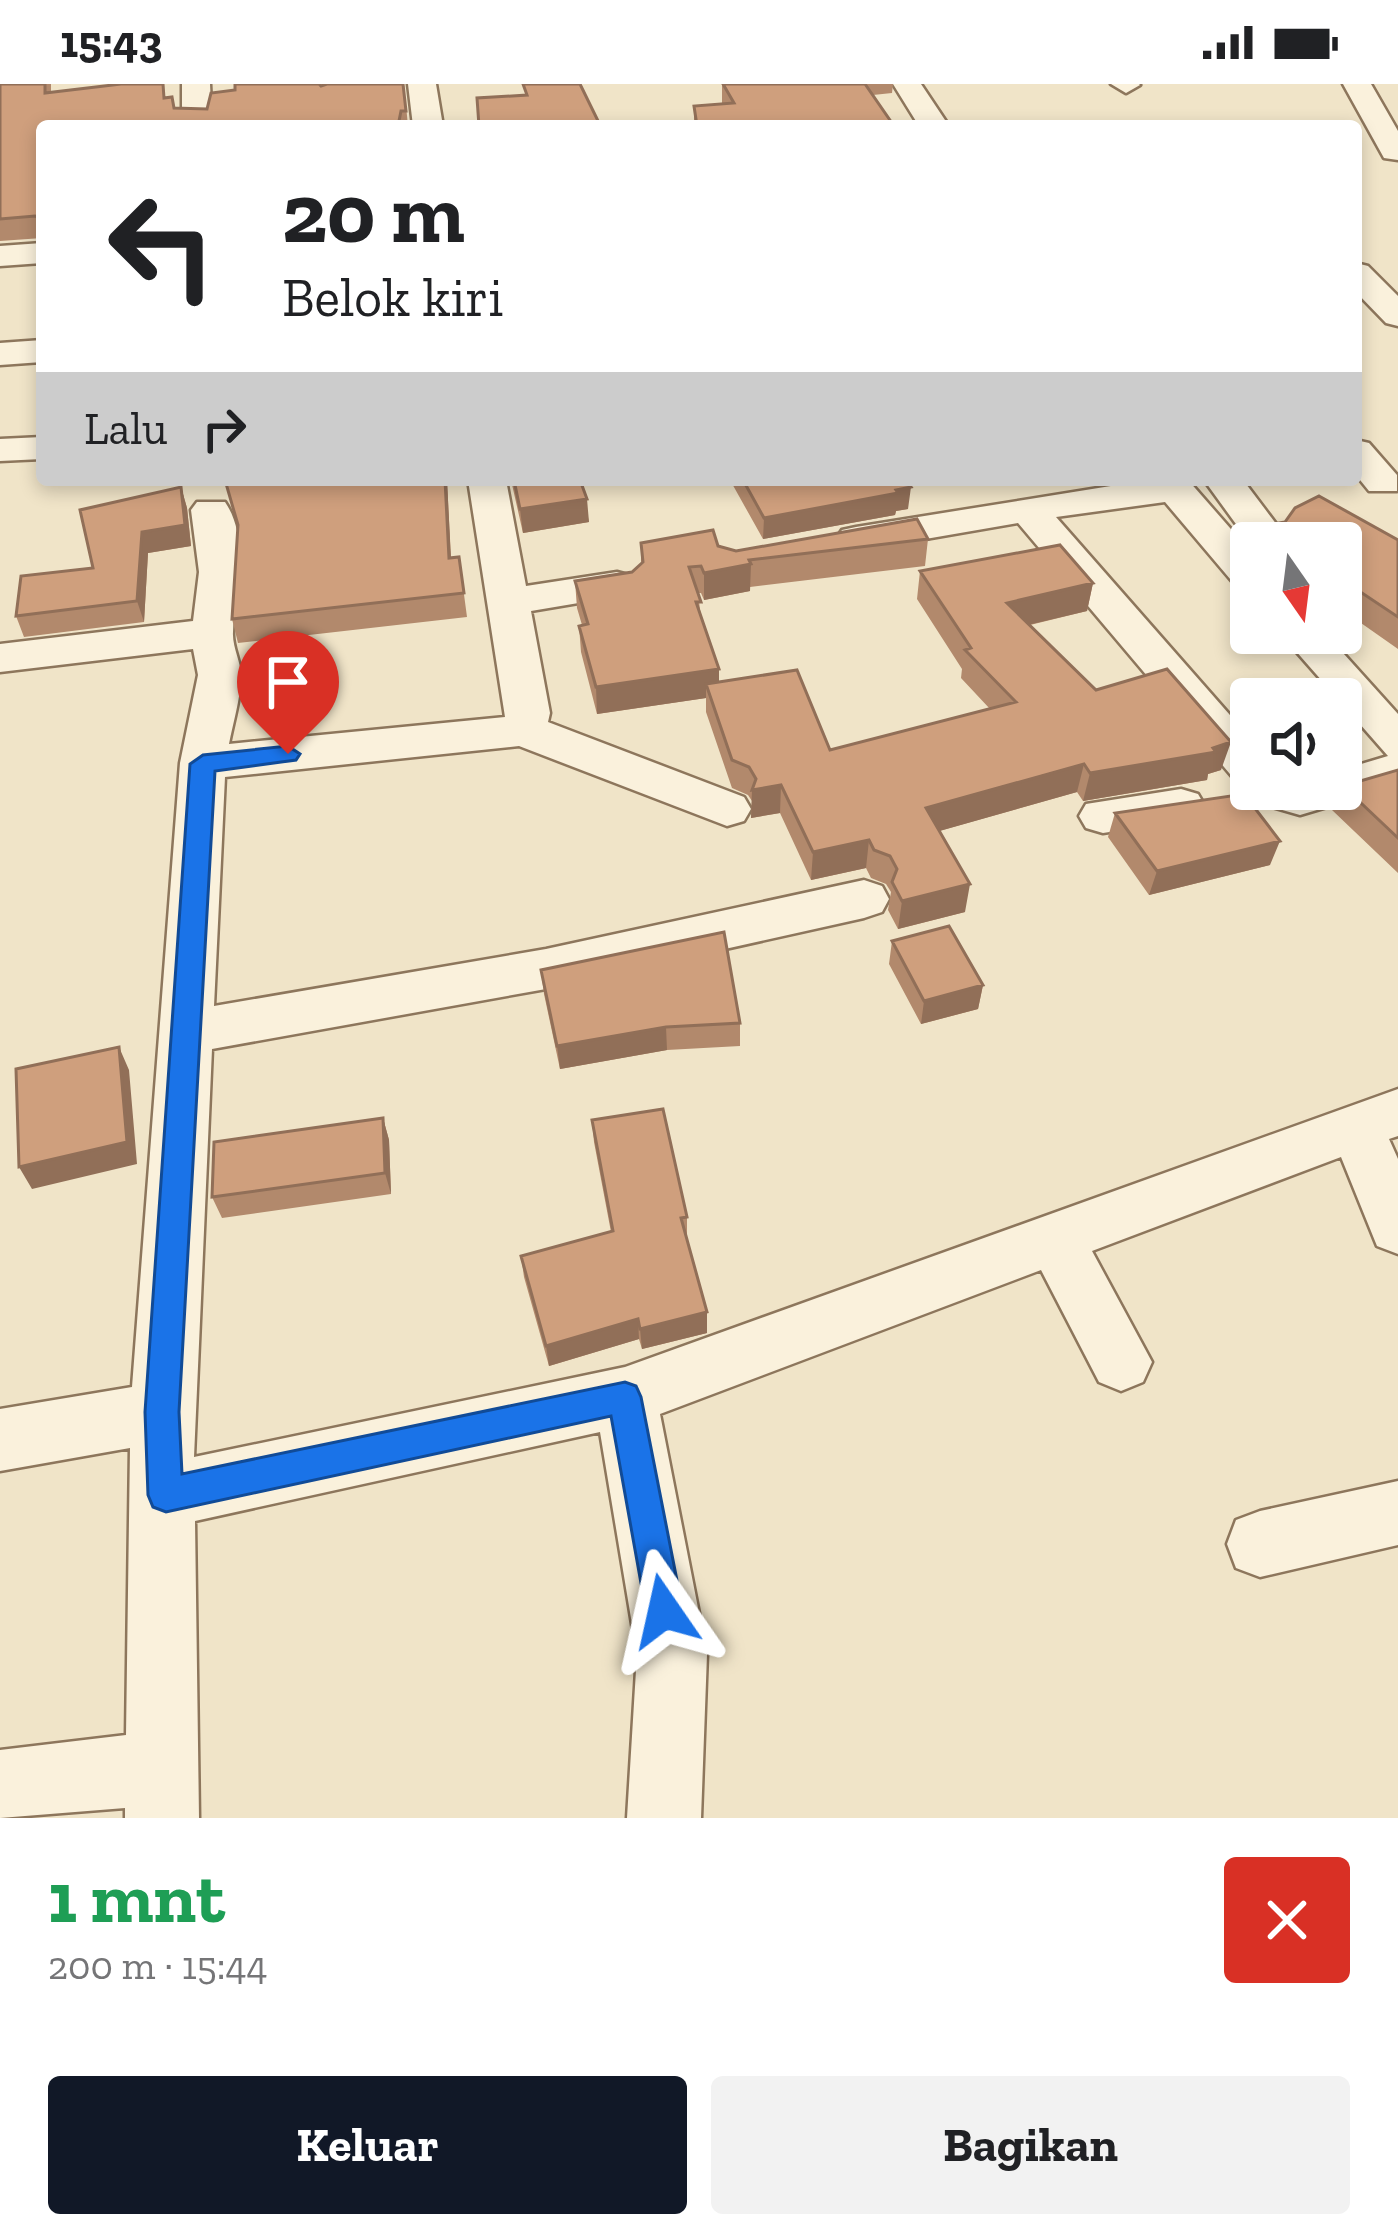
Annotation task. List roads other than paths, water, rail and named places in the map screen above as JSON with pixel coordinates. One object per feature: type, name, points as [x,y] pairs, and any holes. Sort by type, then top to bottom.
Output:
[{"type":"street","points":[[196,84],[197,120]]},
{"type":"street","points":[[422,84],[427,120]]},
{"type":"street","points":[[907,84],[930,120]]},
{"type":"street","points":[[1357,84],[1395,152]]},
{"type":"street","points":[[0,256],[36,254]]},
{"type":"street","points":[[1362,268],[1398,261]]},
{"type":"street","points":[[1362,276],[1398,316]]},
{"type":"street","points":[[0,354],[36,351]]},
{"type":"street","points":[[0,450],[36,448]]},
{"type":"street","points":[[1362,459],[1383,483]]},
{"type":"street","points":[[488,486],[528,713],[523,730]]},
{"type":"street","points":[[827,544],[1159,486]]},
{"type":"street","points":[[1172,486],[1230,553]]},
{"type":"street","points":[[1227,486],[1254,522]]},
{"type":"street","points":[[0,1786],[162,1792],[166,1495],[162,1412],[203,764],[220,675],[211,633],[221,569],[211,510]]},
{"type":"street","points":[[1023,510],[1031,513],[1230,745]]},
{"type":"street","points":[[508,602],[617,585]]},
{"type":"street","points":[[0,658],[211,633]]},
{"type":"street","points":[[1319,654],[1398,742]]},
{"type":"street","points":[[203,764],[523,730],[727,808]]},
{"type":"street","points":[[1362,780],[1398,769]]},
{"type":"street","points":[[1103,816],[1230,790]]},
{"type":"street","points":[[187,1032],[546,969],[864,899]]},
{"type":"street","points":[[166,1495],[625,1397],[1377,1119],[1398,1228]]},
{"type":"street","points":[[1054,1238],[1121,1361]]},
{"type":"street","points":[[625,1397],[672,1654],[664,1818]]},
{"type":"street","points":[[0,1440],[162,1412]]},
{"type":"street","points":[[1259,1544],[1398,1513]]}]
